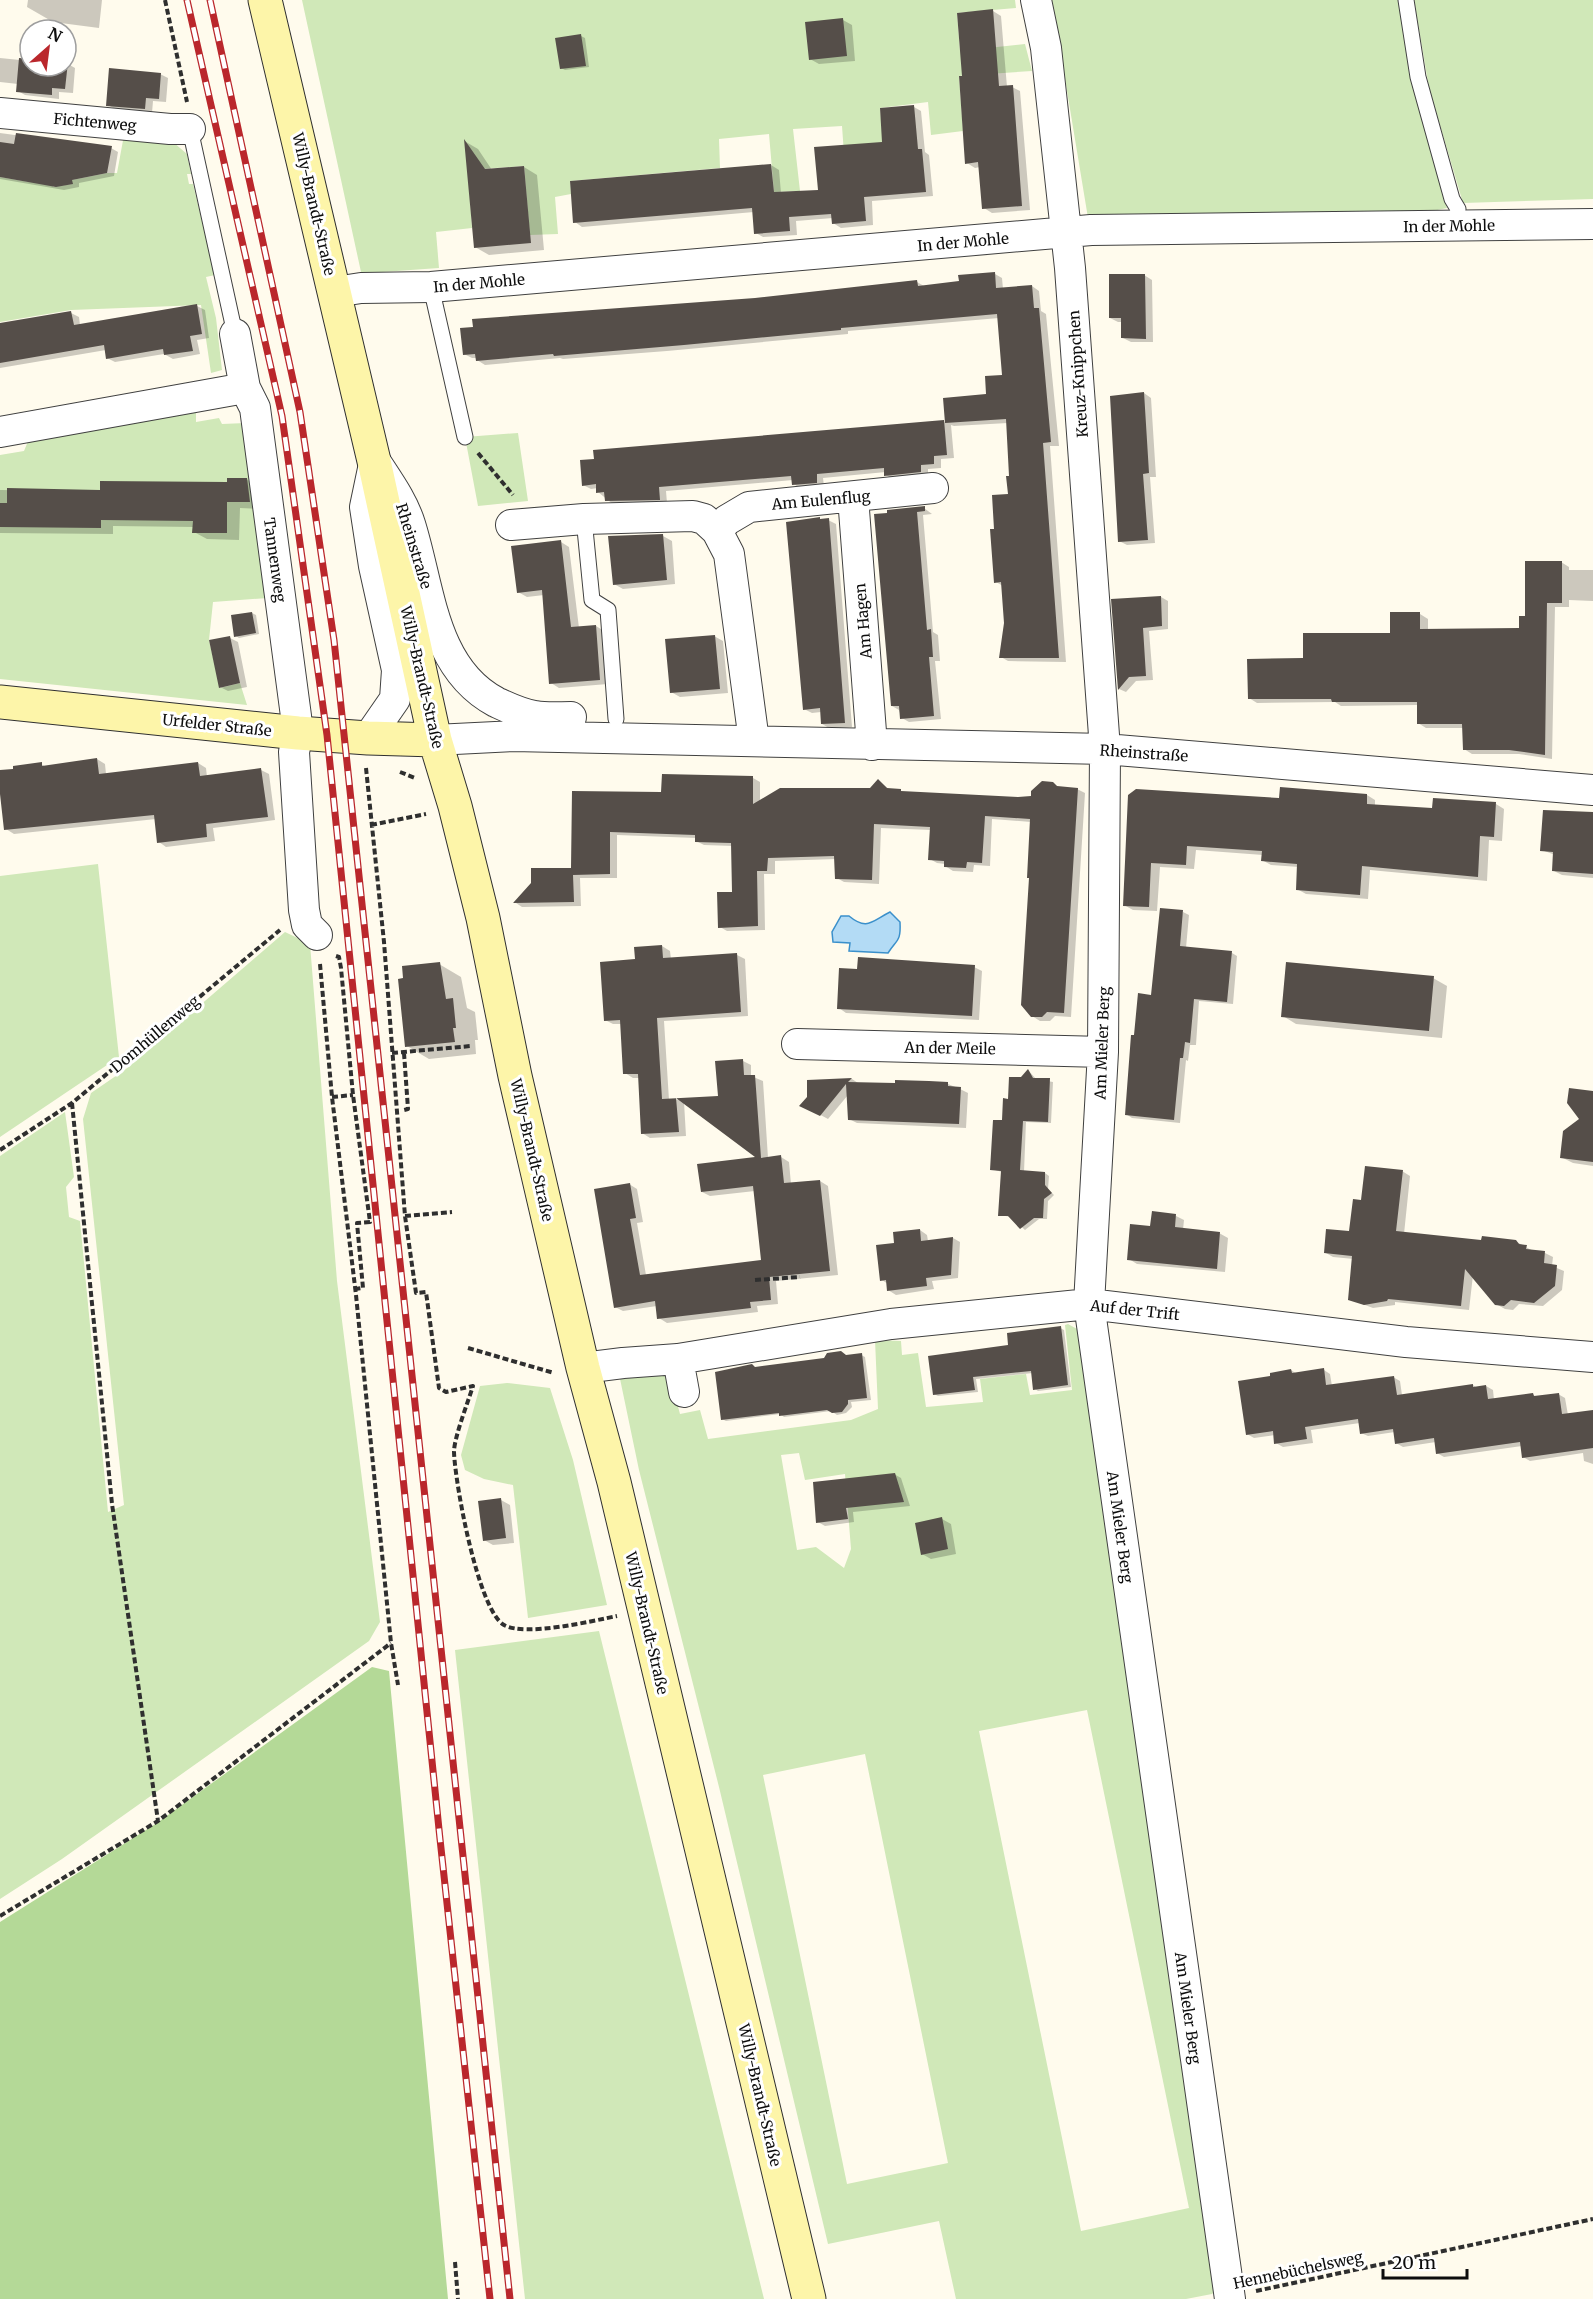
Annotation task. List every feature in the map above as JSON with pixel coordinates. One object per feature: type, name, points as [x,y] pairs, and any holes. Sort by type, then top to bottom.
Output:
[{"type":"main road","name":"Willy-Brandt-Straße","points":[[265,0],[374,460],[435,740],[455,806],[483,918],[515,1076],[583,1368],[614,1482],[809,2299]]},
{"type":"main road","name":"Urfelder Straße","points":[[0,702],[298,733],[367,751],[435,740]]},
{"type":"street","name":"Kreuz-Knippchen","points":[[1036,0],[1046,48],[1066,233],[1105,749]]},
{"type":"street","name":"Fichtenweg","points":[[0,113],[190,129]]},
{"type":"street","name":"In der Mohle","points":[[335,292],[361,288],[431,287],[1091,230],[1593,224]]},
{"type":"street","name":"Tannenweg","points":[[235,334],[245,388],[255,408],[298,733]]},
{"type":"street","points":[[0,432],[245,388]]},
{"type":"street","name":"Rheinstraße","points":[[374,460],[410,523],[439,629],[451,660],[481,694],[513,711],[535,716],[616,718],[640,721],[694,740]]},
{"type":"street","points":[[367,751],[395,699],[397,670],[374,566],[365,507],[374,460]]},
{"type":"street","name":"Am Eulenflug","points":[[717,531],[727,520],[749,507],[933,488]]},
{"type":"street","name":"Am Hagen","points":[[853,497],[872,745]]},
{"type":"street","points":[[524,524],[584,519],[693,516],[704,519],[717,531],[729,554],[754,741]]},
{"type":"street","points":[[298,733],[294,752],[310,922]]},
{"type":"street","name":"Rheinstraße","points":[[435,740],[513,736],[1105,749],[1593,790]]},
{"type":"street","name":"Am Mieler Berg","points":[[1105,749],[1104,1052],[1089,1304],[1230,2298]]},
{"type":"street","name":"An der Meile","points":[[797,1044],[1104,1052]]},
{"type":"street","name":"Auf der Trift","points":[[583,1368],[678,1359],[891,1324],[1089,1304],[1406,1342],[1593,1357]]},
{"type":"street","points":[[678,1359],[684,1392]]},
{"type":"lane","points":[[1406,0],[1418,77],[1452,199],[1458,209],[1455,226]]},
{"type":"lane","points":[[190,129],[235,334]]},
{"type":"lane","points":[[431,287],[465,437]]},
{"type":"lane","points":[[584,519],[592,600],[608,610],[616,718]]},
{"type":"path","points":[[165,0],[188,107],[190,129]]},
{"type":"path","points":[[465,437],[524,524]]},
{"type":"path","points":[[367,751],[371,825],[384,942],[405,1216],[416,1293],[426,1292],[439,1388],[446,1392],[473,1386],[454,1450],[467,1535],[492,1614],[505,1625],[522,1629],[561,1626],[644,1611]]},
{"type":"path","points":[[371,825],[429,813]]},
{"type":"path","points":[[310,922],[355,1289],[391,1643],[398,1685]]},
{"type":"path","name":"Domhüllenweg","points":[[0,1150],[72,1102],[310,922]]},
{"type":"path","points":[[392,1053],[471,1046]]},
{"type":"path","points":[[404,1053],[408,1110],[404,1110]]},
{"type":"path","points":[[332,1096],[353,1095],[370,1222],[357,1223],[363,1288],[355,1289]]},
{"type":"path","points":[[72,1102],[112,1504],[158,1821]]},
{"type":"path","points":[[405,1216],[452,1212]]},
{"type":"path","points":[[755,1280],[800,1277]]},
{"type":"path","points":[[468,1348],[553,1373],[583,1368]]},
{"type":"path","points":[[0,1916],[158,1821],[391,1643]]},
{"type":"path","name":"Hennebüchelsweg","points":[[1230,2298],[1593,2219]]},
{"type":"path","points":[[455,2262],[458,2299]]},
{"type":"green space","points":[[302,0],[1015,0],[1016,8],[957,13],[960,51],[1025,44],[1032,71],[959,76],[963,131],[931,135],[928,102],[880,108],[884,153],[844,154],[842,126],[793,129],[800,191],[774,192],[769,134],[719,139],[720,168],[570,181],[571,194],[555,197],[558,234],[530,235],[524,166],[468,170],[472,228],[436,232],[439,268],[368,273],[361,272]]},
{"type":"green space","points":[[1052,0],[1400,0],[1412,78],[1447,208],[1403,217],[1088,218]]},
{"type":"green space","points":[[1414,0],[1593,0],[1593,199],[1463,203],[1429,88]]},
{"type":"green space","points":[[124,135],[173,142],[187,154],[191,174],[187,174],[189,184],[193,184],[215,275],[206,277],[216,318],[222,370],[211,373],[201,305],[71,310],[0,322],[0,177],[29,182],[54,178],[53,187],[72,184],[72,180],[117,173]]},
{"type":"green space","points":[[196,408],[196,422],[219,418],[222,424],[246,423],[268,598],[213,602],[209,640],[220,688],[240,683],[247,705],[0,679],[0,455],[24,451],[29,439]]},
{"type":"green space","points":[[518,433],[528,501],[478,506],[465,437]]},
{"type":"green space","points":[[98,864],[119,1057],[0,1137],[0,876]]},
{"type":"green space","points":[[285,932],[310,944],[337,1281],[380,1622],[369,1641],[62,1859],[0,1899],[0,1156],[65,1112],[74,1177],[66,1187],[69,1217],[80,1221],[108,1512],[124,1505],[83,1119],[91,1093],[126,1069]]},
{"type":"green space","points":[[1068,1324],[1077,1329],[1093,1414],[1170,1988],[1223,2284],[1212,2294],[1186,2299],[956,2299],[939,2221],[828,2244],[719,1787],[639,1470],[619,1374],[656,1372],[663,1374],[672,1387],[680,1414],[700,1410],[708,1439],[851,1420],[878,1409],[875,1340],[901,1341],[902,1355],[918,1353],[926,1407],[983,1402],[980,1379],[1026,1374],[1030,1395],[1072,1390],[1065,1325]],"holes":[[[799,1453],[805,1480],[845,1474],[851,1549],[844,1568],[816,1547],[797,1550],[781,1455]],[[1087,1710],[1189,2208],[1081,2231],[979,1731]],[[865,1754],[948,2163],[847,2184],[763,1775]]]},
{"type":"green space","points":[[507,1383],[550,1388],[573,1460],[607,1605],[528,1618],[513,1485],[484,1479],[465,1470],[461,1455],[480,1386]]},
{"type":"green space","points":[[599,1631],[764,2299],[525,2299],[455,1650]]},
{"type":"green space","points":[[372,1667],[389,1671],[448,2299],[0,2299],[0,1922],[157,1823]]},
{"type":"water","points":[[890,912],[900,922],[900,933],[898,940],[888,953],[849,951],[850,943],[833,942],[832,932],[841,916],[849,916],[865,924]]},
{"type":"building","points":[[993,9],[999,86],[1013,85],[1022,206],[982,209],[978,162],[965,164],[957,13]]},
{"type":"building","points":[[843,18],[847,56],[809,60],[805,22]]},
{"type":"building","points":[[581,34],[586,66],[560,69],[555,38]]},
{"type":"building","points":[[109,68],[161,73],[159,99],[146,98],[145,109],[106,106]]},
{"type":"building","points":[[18,69],[18,78],[66,78],[65,89],[52,88],[52,95],[16,92]]},
{"type":"building","points":[[914,105],[918,149],[922,149],[926,192],[864,197],[866,221],[832,224],[831,214],[789,217],[790,231],[754,234],[752,208],[573,223],[570,181],[771,164],[774,192],[818,190],[814,147],[882,142],[880,108]]},
{"type":"building","points":[[16,133],[112,146],[107,173],[72,180],[73,184],[56,187],[0,177],[0,142],[14,144]]},
{"type":"building","points":[[464,139],[485,169],[524,166],[531,243],[474,248]]},
{"type":"building","points":[[995,272],[996,288],[1032,285],[1034,308],[1039,308],[1051,442],[1043,443],[1059,658],[999,658],[1004,623],[1001,582],[994,583],[990,529],[994,529],[992,495],[1008,494],[1006,419],[945,423],[943,398],[986,394],[985,376],[1002,375],[997,314],[554,356],[553,354],[476,361],[475,354],[463,355],[460,328],[473,327],[472,319],[755,298],[917,280],[918,286],[959,281],[958,275]]},
{"type":"building","points":[[1109,274],[1145,274],[1146,339],[1121,338],[1121,318],[1109,318]]},
{"type":"building","points":[[197,304],[202,334],[190,336],[193,351],[164,355],[163,349],[106,359],[104,345],[0,363],[0,323],[71,311],[74,325]]},
{"type":"building","points":[[1144,392],[1149,473],[1143,474],[1148,540],[1118,542],[1110,396]]},
{"type":"building","points":[[944,420],[947,455],[934,456],[934,464],[921,465],[921,472],[884,476],[884,468],[817,474],[817,483],[792,485],[791,476],[659,487],[660,500],[605,501],[604,492],[596,493],[596,484],[582,486],[580,460],[594,459],[593,450]]},
{"type":"building","points":[[227,478],[247,478],[250,502],[227,502],[227,533],[192,533],[193,521],[101,520],[101,528],[0,527],[0,503],[7,503],[7,488],[100,490],[100,481],[227,482]]},
{"type":"building","points":[[925,506],[925,511],[917,512],[927,630],[931,629],[933,657],[929,657],[934,716],[900,719],[899,706],[891,706],[874,514],[887,513],[887,510]]},
{"type":"building","points":[[820,517],[820,519],[829,518],[845,723],[821,724],[820,708],[803,710],[786,522]]},
{"type":"building","points":[[663,534],[667,580],[613,585],[608,536]]},
{"type":"building","points":[[561,540],[571,627],[596,625],[600,680],[549,684],[542,590],[517,593],[511,546]]},
{"type":"building","points":[[1525,561],[1562,561],[1562,603],[1547,603],[1545,755],[1509,750],[1463,750],[1462,724],[1417,724],[1417,702],[1248,699],[1247,659],[1303,658],[1303,633],[1390,633],[1390,612],[1420,612],[1420,629],[1519,628],[1519,616],[1525,616]]},
{"type":"building","points":[[1161,596],[1162,626],[1143,628],[1146,676],[1129,677],[1118,690],[1111,599]]},
{"type":"building","points":[[252,612],[256,633],[234,637],[231,615]]},
{"type":"building","points":[[715,635],[720,689],[670,693],[665,639]]},
{"type":"building","points":[[230,636],[240,683],[219,688],[209,640]]},
{"type":"building","points":[[97,758],[99,774],[198,762],[200,776],[261,768],[268,817],[206,824],[207,837],[157,843],[154,815],[4,830],[0,770],[42,762],[42,766]]},
{"type":"building","points":[[662,774],[753,776],[753,804],[780,788],[870,788],[878,779],[887,788],[901,789],[901,791],[1018,797],[1031,796],[1031,791],[1042,781],[1053,782],[1057,786],[1078,788],[1064,1013],[1047,1012],[1042,1017],[1031,1017],[1021,1005],[1029,878],[1027,878],[1030,819],[985,816],[982,863],[967,862],[966,868],[944,867],[944,861],[928,860],[930,827],[874,824],[872,880],[835,879],[834,856],[768,858],[767,871],[757,871],[758,926],[718,928],[717,892],[732,892],[731,843],[695,842],[695,835],[610,832],[610,874],[573,875],[574,902],[513,903],[531,883],[531,868],[571,868],[572,791],[661,792]]},
{"type":"building","points":[[1280,787],[1367,794],[1367,804],[1432,808],[1433,798],[1496,802],[1494,837],[1480,836],[1478,877],[1362,866],[1360,895],[1296,890],[1297,864],[1261,861],[1262,851],[1187,846],[1186,865],[1151,863],[1149,907],[1123,906],[1128,795],[1136,789],[1279,798]]},
{"type":"building","points":[[1543,810],[1593,812],[1593,874],[1552,871],[1553,852],[1540,851]]},
{"type":"building","points":[[1160,908],[1183,910],[1180,946],[1232,951],[1227,1002],[1194,999],[1190,1043],[1185,1042],[1183,1058],[1180,1058],[1174,1120],[1125,1115],[1131,1035],[1134,1035],[1138,993],[1151,995]]},
{"type":"building","points":[[662,945],[663,958],[737,953],[741,1012],[657,1018],[662,1099],[676,1098],[679,1132],[641,1134],[638,1074],[623,1074],[620,1020],[604,1021],[600,962],[635,959],[634,947]]},
{"type":"building","points":[[858,957],[975,965],[972,1016],[837,1009],[839,968],[857,969]]},
{"type":"building","points":[[440,962],[446,999],[453,998],[455,1042],[405,1047],[398,979],[403,978],[402,966]]},
{"type":"building","points":[[1286,962],[1434,976],[1429,1031],[1281,1017]]},
{"type":"building","points":[[743,1059],[744,1075],[755,1075],[761,1158],[781,1155],[784,1183],[820,1180],[830,1271],[769,1277],[771,1300],[750,1302],[751,1308],[657,1319],[655,1301],[614,1308],[594,1189],[630,1183],[636,1218],[630,1219],[640,1275],[761,1260],[753,1186],[701,1192],[697,1164],[755,1157],[676,1098],[718,1096],[715,1061]]},
{"type":"building","points":[[1028,1069],[1033,1078],[1050,1078],[1048,1122],[1023,1121],[1020,1170],[1045,1172],[1045,1185],[1052,1193],[1044,1199],[1043,1218],[1034,1218],[1020,1229],[1008,1216],[998,1216],[1001,1171],[990,1170],[993,1120],[1002,1120],[1003,1098],[1008,1099],[1009,1077],[1021,1077]]},
{"type":"building","points":[[852,1078],[848,1082],[929,1081],[948,1082],[948,1086],[961,1087],[959,1124],[848,1120],[846,1084],[820,1116],[799,1106],[807,1097],[807,1080]]},
{"type":"building","points":[[1569,1088],[1593,1091],[1593,1162],[1560,1158],[1563,1131],[1579,1119],[1567,1103]]},
{"type":"building","points":[[1365,1166],[1403,1170],[1396,1231],[1481,1240],[1482,1236],[1516,1240],[1519,1244],[1527,1245],[1526,1249],[1545,1251],[1544,1263],[1557,1265],[1555,1286],[1534,1303],[1511,1300],[1504,1306],[1495,1305],[1465,1269],[1461,1306],[1388,1299],[1364,1305],[1348,1300],[1352,1256],[1324,1253],[1326,1229],[1349,1231],[1353,1199],[1361,1200]]},
{"type":"building","points":[[1152,1211],[1176,1214],[1175,1227],[1220,1232],[1217,1269],[1127,1260],[1130,1224],[1150,1226]]},
{"type":"building","points":[[920,1229],[921,1241],[953,1237],[951,1275],[926,1278],[927,1286],[887,1291],[886,1280],[880,1281],[876,1245],[894,1243],[893,1232]]},
{"type":"building","points":[[1061,1326],[1068,1385],[1033,1390],[1031,1371],[973,1377],[975,1390],[933,1395],[928,1356],[1008,1345],[1007,1333]]},
{"type":"building","points":[[841,1351],[846,1355],[862,1353],[867,1398],[848,1400],[842,1412],[832,1413],[827,1410],[779,1416],[779,1413],[721,1420],[715,1372],[752,1364],[755,1367],[824,1358],[827,1353]]},
{"type":"building","points":[[1324,1368],[1326,1385],[1394,1376],[1397,1395],[1473,1384],[1473,1387],[1486,1385],[1488,1399],[1533,1393],[1534,1396],[1559,1393],[1562,1414],[1593,1410],[1593,1448],[1522,1458],[1520,1442],[1436,1454],[1434,1438],[1395,1444],[1393,1429],[1360,1434],[1358,1419],[1305,1427],[1307,1439],[1274,1444],[1273,1431],[1246,1435],[1238,1381],[1270,1376],[1270,1373],[1291,1369],[1292,1373]]},
{"type":"building","points":[[895,1473],[904,1502],[846,1508],[848,1519],[816,1523],[813,1482]]},
{"type":"building","points":[[501,1498],[506,1538],[483,1541],[478,1501]]},
{"type":"building","points":[[942,1517],[948,1549],[921,1555],[915,1523]]},
{"type":"railway","points":[[187,0],[282,416],[327,735],[440,1839],[490,2299]]},
{"type":"railway","points":[[210,0],[300,412],[334,640],[510,2299]]}]
